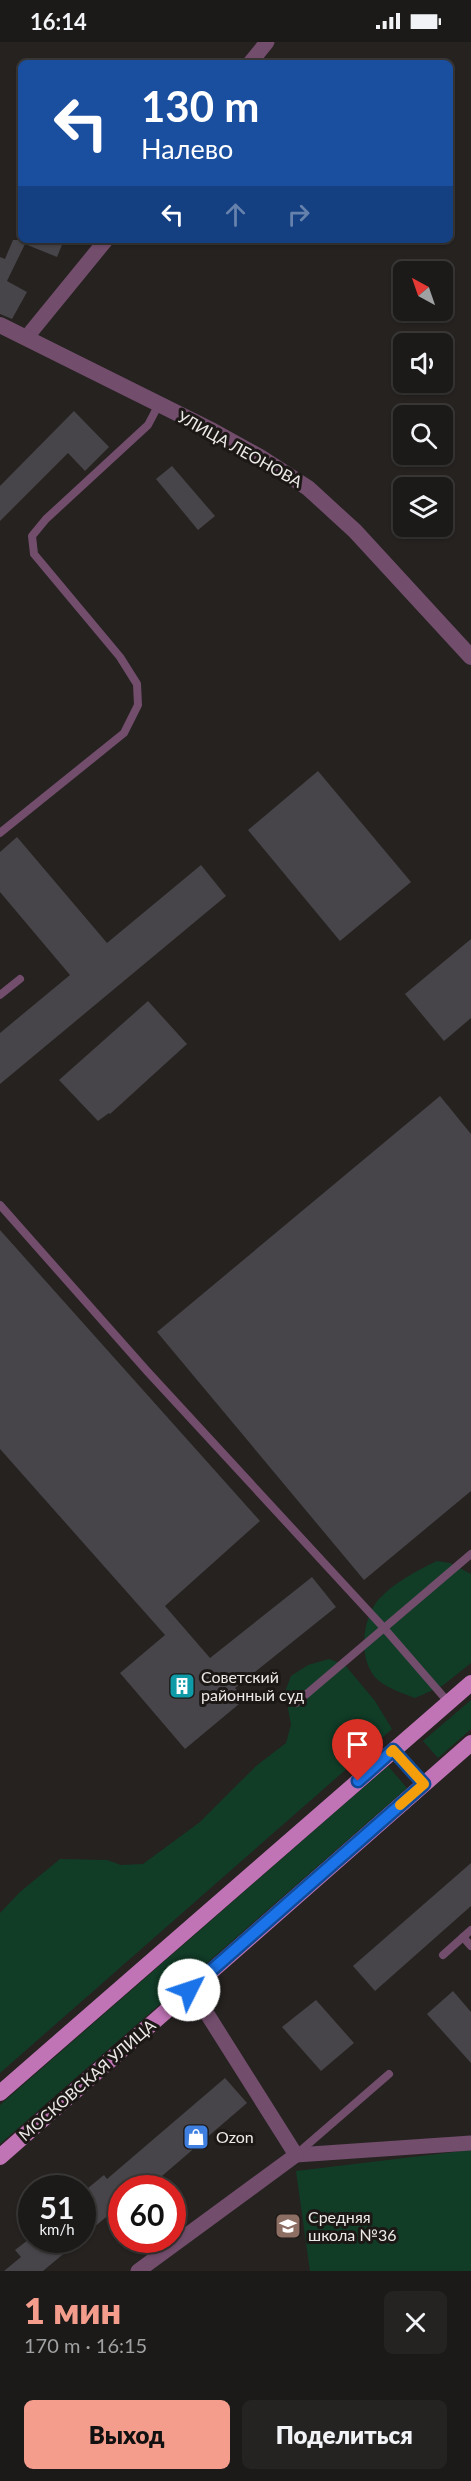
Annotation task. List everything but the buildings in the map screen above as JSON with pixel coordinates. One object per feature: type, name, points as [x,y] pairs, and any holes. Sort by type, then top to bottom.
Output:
[{"type":"main road","points":[[0,2093],[471,1683]]},
{"type":"main road","name":"МОСКОВСКАЯ УЛИЦА","points":[[0,2157],[471,1743]]},
{"type":"street","points":[[252,60],[267,42]]},
{"type":"street","points":[[23,337],[103,243]]},
{"type":"street","name":"УЛИЦА ЛЕОНОВА","points":[[0,325],[260,457],[309,488],[355,531],[471,657]]},
{"type":"street","points":[[189,1990],[204,2009],[296,2155]]},
{"type":"street","points":[[138,2271],[296,2155],[471,2143]]},
{"type":"lane","points":[[0,833],[124,733],[138,705],[137,684],[120,657],[34,554],[32,536],[46,519],[148,425],[159,404]]},
{"type":"lane","points":[[0,995],[20,979]]},
{"type":"lane","points":[[0,1205],[147,1371],[384,1628],[449,1703]]},
{"type":"lane","points":[[296,1703],[471,1554]]},
{"type":"lane","points":[[393,1750],[424,1784]]},
{"type":"lane","points":[[443,1955],[471,1930]]},
{"type":"lane","points":[[463,1937],[471,1946]]},
{"type":"lane","points":[[296,2155],[389,2074]]},
{"type":"green space","points":[[437,1561],[450,1563],[471,1574],[471,1663],[442,1686],[415,1698],[378,1680],[371,1672],[367,1662],[364,1640],[369,1617],[379,1599],[406,1577]]},
{"type":"green space","points":[[329,1659],[345,1665],[375,1701],[392,1729],[0,2073],[0,1913],[20,1892],[60,1859],[107,1860],[121,1865],[143,1864],[200,1822],[256,1766],[286,1743],[291,1725],[285,1692],[291,1676],[308,1665]]},
{"type":"green space","points":[[471,1700],[471,1729],[438,1758],[423,1741]]},
{"type":"green space","points":[[388,1766],[407,1788],[0,2144],[0,2105]]},
{"type":"green space","points":[[471,2150],[471,2271],[310,2271],[296,2171]]},
{"type":"slow traffic","points":[[391,1752],[393,1750],[424,1784],[400,1805]]},
{"type":"place","name":"Советский районный суд","points":[[182,1686]]},
{"type":"place","name":"Ozon","points":[[196,2137]]},
{"type":"place","name":"Средняя школа №36","points":[[288,2226]]},
{"type":"route","points":[[189,1990],[424,1784],[393,1750],[358,1781]]}]
